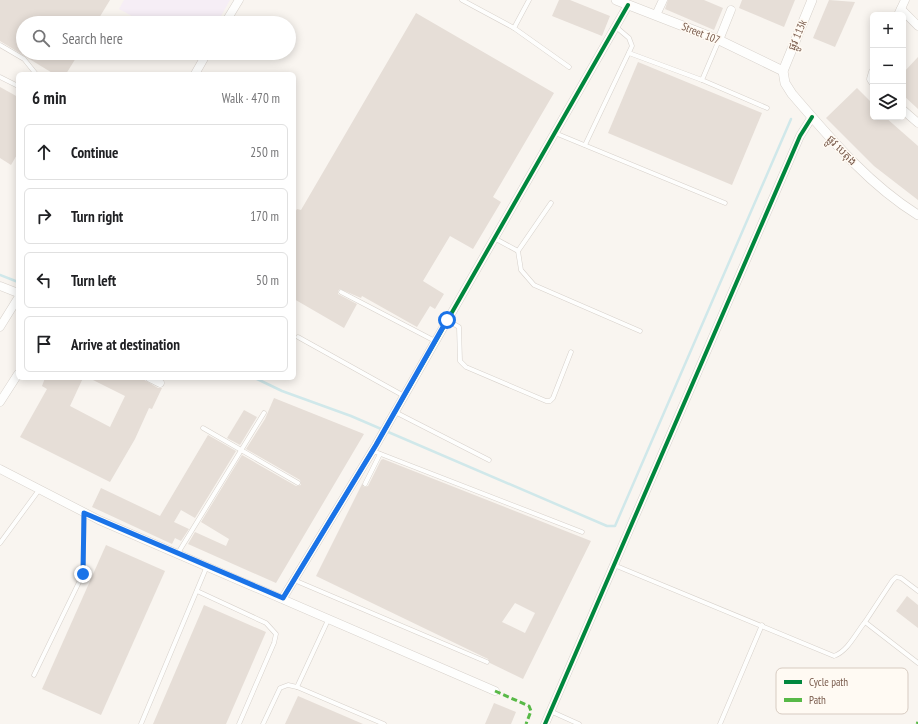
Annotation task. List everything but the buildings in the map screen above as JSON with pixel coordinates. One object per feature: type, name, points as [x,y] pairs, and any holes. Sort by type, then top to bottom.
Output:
[{"type":"street","points":[[229,16],[239,0]]},
{"type":"street","name":"Street 107","points":[[616,0],[719,40],[783,71]]},
{"type":"street","points":[[656,15],[663,0]]},
{"type":"street","name":"ផ្លូវ 113k","points":[[783,71],[812,0]]},
{"type":"street","points":[[899,12],[905,0]]},
{"type":"street","points":[[283,598],[376,450],[404,396],[493,238],[628,5]]},
{"type":"street","points":[[719,40],[731,10]]},
{"type":"street","points":[[906,17],[918,26]]},
{"type":"street","points":[[196,72],[203,60]]},
{"type":"street","name":"ផ្លូវ បេតុង","points":[[783,71],[785,83],[792,94],[845,154],[887,193],[918,215]]},
{"type":"street","points":[[906,113],[918,123]]},
{"type":"street","points":[[545,724],[800,136],[812,117]]},
{"type":"street","points":[[0,286],[16,292]]},
{"type":"street","points":[[0,327],[16,301]]},
{"type":"street","points":[[0,402],[16,377]]},
{"type":"street","points":[[154,380],[160,383]]},
{"type":"street","points":[[0,469],[84,513],[495,691]]},
{"type":"lane","points":[[462,0],[514,28],[569,67]]},
{"type":"lane","points":[[514,28],[529,0]]},
{"type":"lane","points":[[585,145],[632,46],[629,38],[616,27]]},
{"type":"lane","points":[[702,80],[719,40]]},
{"type":"lane","points":[[0,45],[16,54]]},
{"type":"lane","points":[[629,52],[702,80],[767,108]]},
{"type":"lane","points":[[25,60],[34,72]]},
{"type":"lane","points":[[0,77],[16,85]]},
{"type":"lane","points":[[554,133],[725,203]]},
{"type":"lane","points":[[551,203],[518,251],[521,270],[534,285],[640,331]]},
{"type":"lane","points":[[493,238],[518,251]]},
{"type":"lane","points":[[341,292],[435,341]]},
{"type":"lane","points":[[447,320],[459,327],[460,361],[466,367],[546,401],[550,401],[553,398],[571,352]]},
{"type":"lane","points":[[298,337],[404,396]]},
{"type":"lane","points":[[178,553],[264,413]]},
{"type":"lane","points":[[394,415],[489,460]]},
{"type":"lane","points":[[204,428],[298,483]]},
{"type":"lane","points":[[365,484],[376,450],[582,532]]},
{"type":"lane","points":[[0,543],[38,490]]},
{"type":"lane","points":[[34,676],[83,574],[84,513]]},
{"type":"lane","points":[[614,564],[834,656],[841,653],[845,648],[865,622],[892,581],[896,578],[901,578],[918,590]]},
{"type":"lane","points":[[141,724],[208,566]]},
{"type":"lane","points":[[294,580],[487,662]]},
{"type":"lane","points":[[197,591],[266,623],[276,634],[274,643],[239,724]]},
{"type":"lane","points":[[298,687],[329,618]]},
{"type":"lane","points":[[865,622],[918,663]]},
{"type":"lane","points":[[720,724],[762,625]]},
{"type":"lane","points":[[263,724],[280,688],[288,685],[298,687],[384,724]]},
{"type":"lane","points":[[550,711],[580,724]]},
{"type":"shaded area","points":[[124,0],[230,0],[221,16],[132,16],[119,9]]},
{"type":"waterway","points":[[259,380],[282,391],[351,416],[607,526],[615,526],[791,119]]},
{"type":"waterway","points":[[0,275],[16,281]]},
{"type":"marked path","points":[[495,691],[529,706],[531,711],[526,724]]},
{"type":"cycle path","points":[[283,598],[376,445],[628,5]]},
{"type":"cycle path","points":[[545,724],[800,136],[812,117]]},
{"type":"route","points":[[83,574],[84,513],[283,598],[376,445],[447,320]]}]
